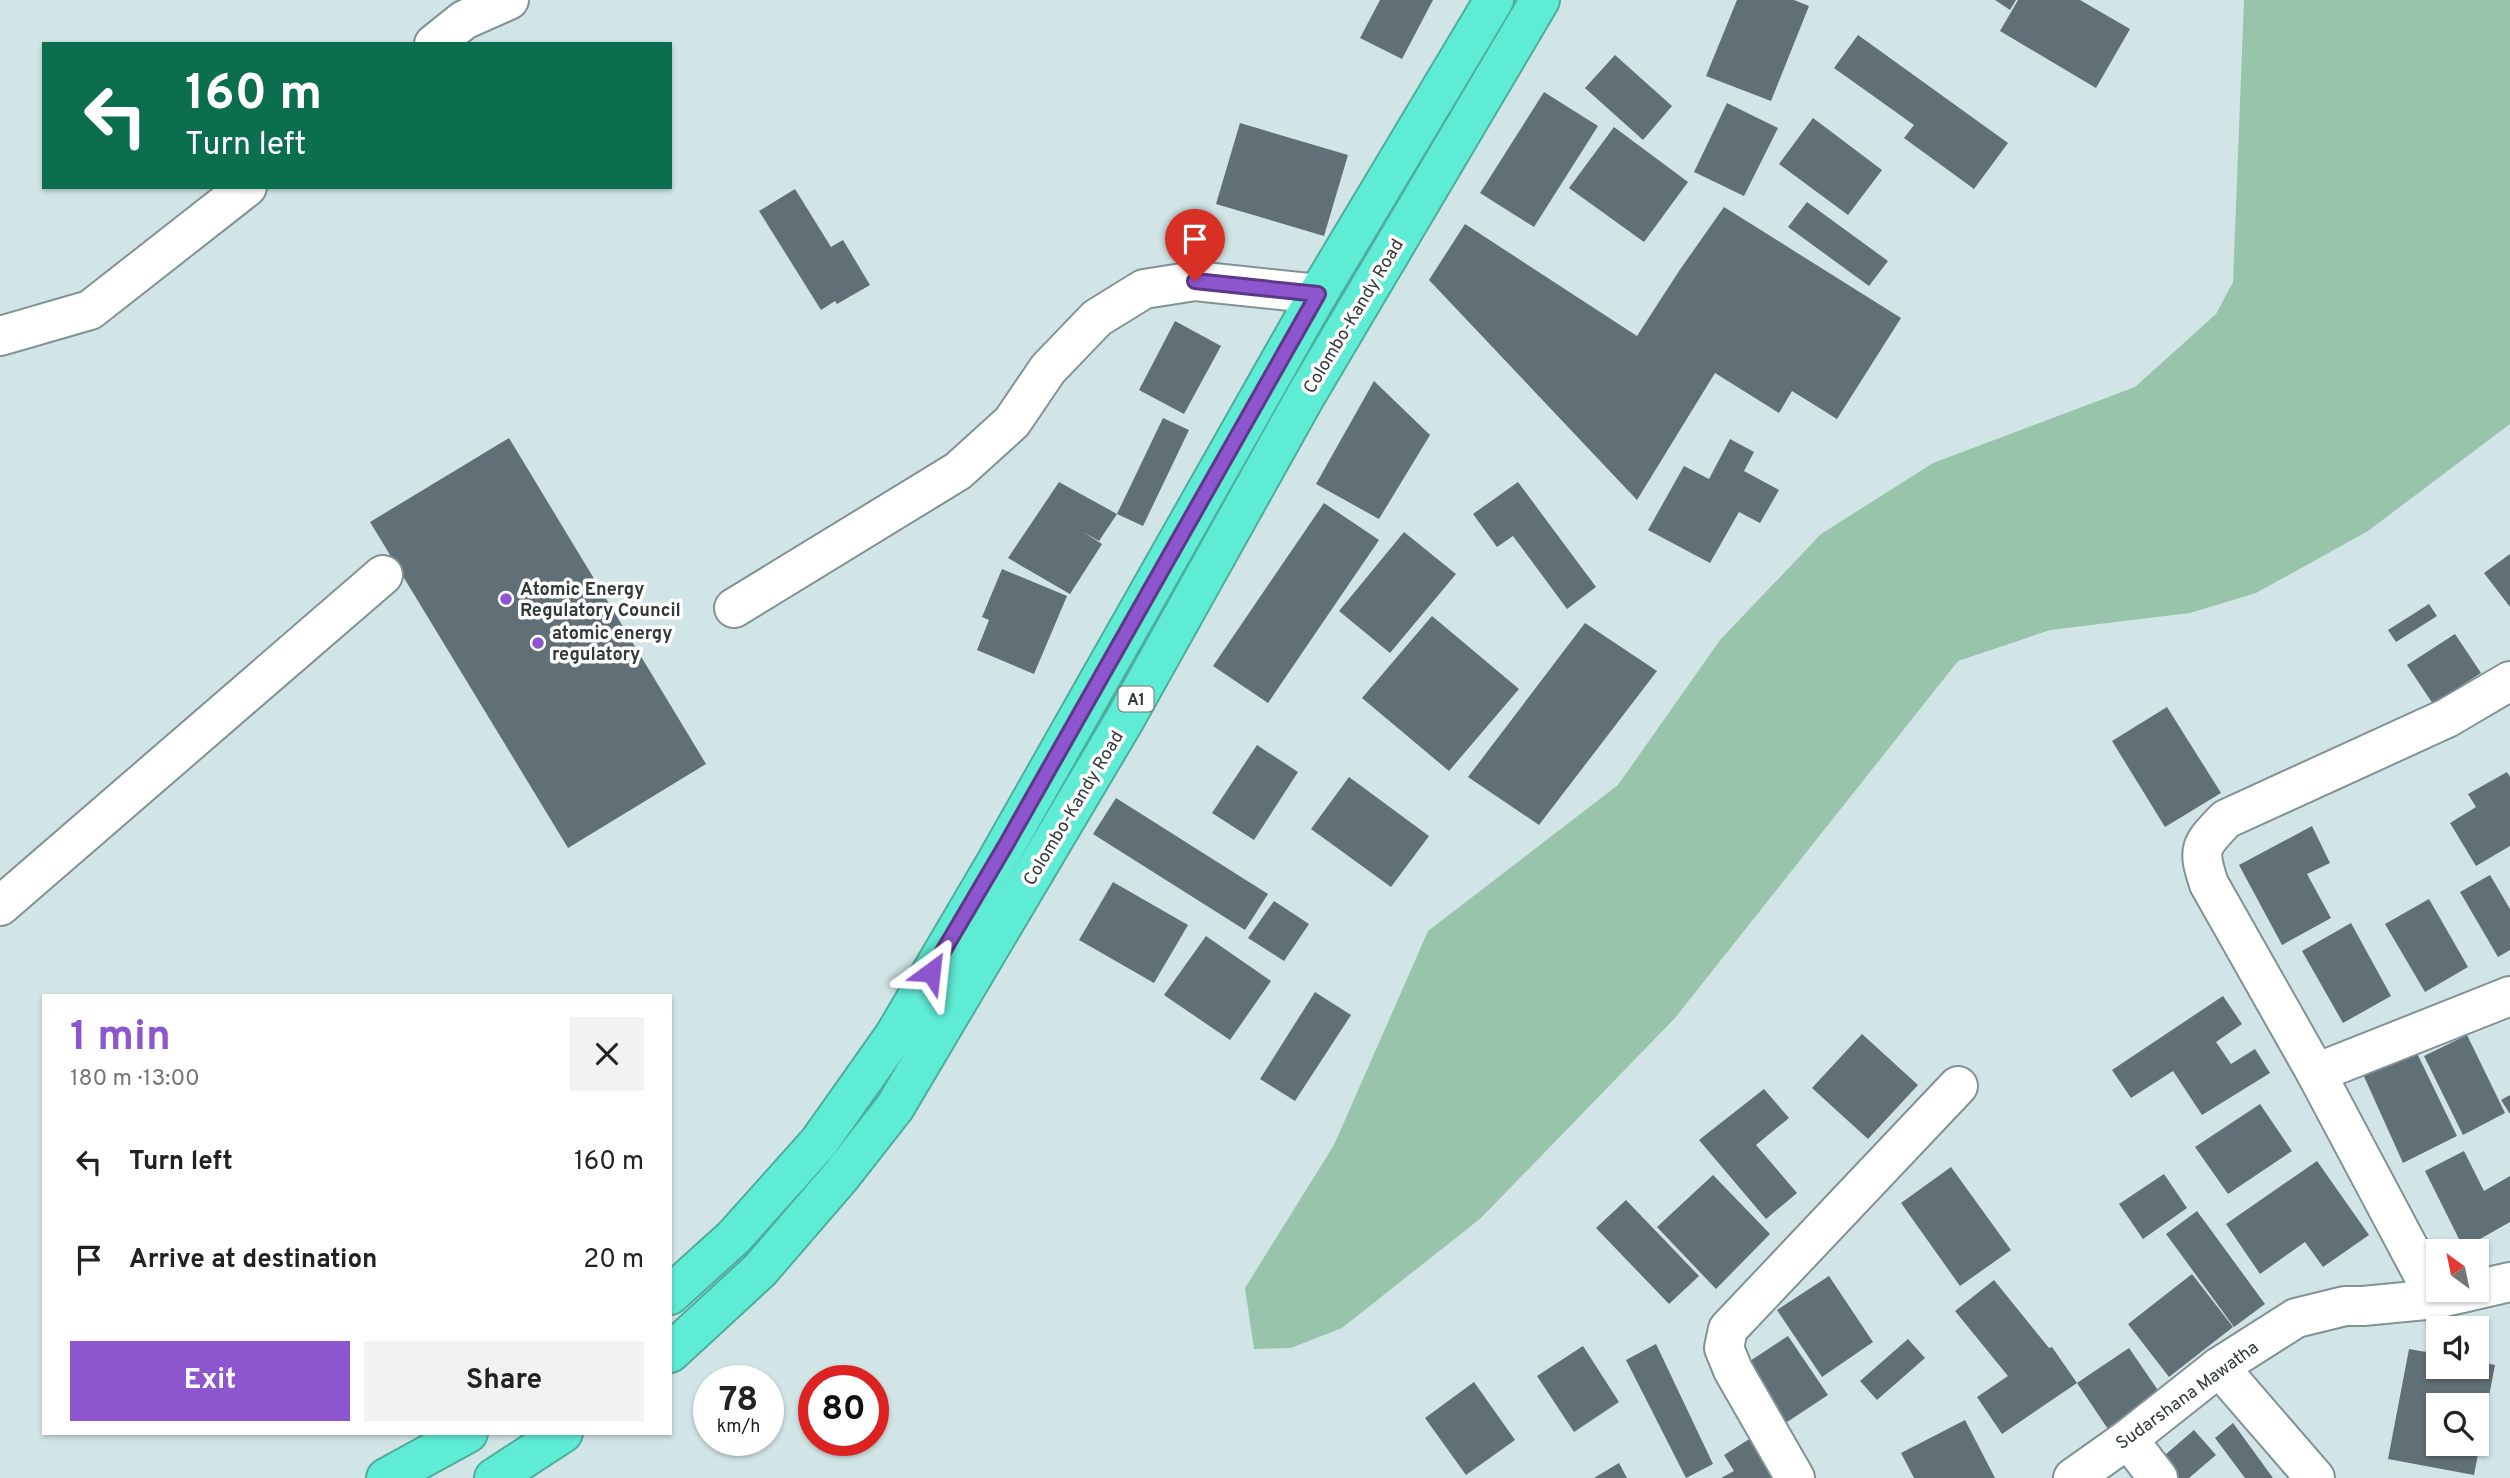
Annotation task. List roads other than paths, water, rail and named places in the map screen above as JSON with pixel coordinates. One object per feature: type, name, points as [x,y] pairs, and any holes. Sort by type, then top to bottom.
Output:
[{"type":"highway","name":"A1","points":[[672,1293],[734,1237],[819,1142],[894,1035],[1000,855],[1318,294],[1494,0]]},
{"type":"highway","name":"Colombo-Kandy Road","points":[[672,1351],[761,1270],[841,1176],[895,1107],[1124,721],[1305,397],[1540,0]]},
{"type":"highway","points":[[394,1476],[465,1435]]},
{"type":"highway","points":[[494,1478],[560,1435]]},
{"type":"street","points":[[436,42],[464,20],[509,0]]},
{"type":"street","points":[[0,336],[90,310],[244,189]]},
{"type":"street","points":[[734,608],[958,471],[1012,422],[1048,369],[1097,318],[1144,289],[1195,281],[1318,294]]},
{"type":"street","points":[[0,906],[383,575]]},
{"type":"street","points":[[2426,1280],[2316,1073],[2209,884],[2200,858],[2206,841],[2226,819],[2447,718],[2510,681]]},
{"type":"street","points":[[2316,1073],[2510,996]]},
{"type":"street","points":[[1795,1478],[1733,1370],[1724,1348],[1728,1329],[1958,1086]]},
{"type":"street","name":"Sudarshana Mawatha","points":[[2489,1287],[2510,1282]]},
{"type":"street","name":"Sudarshana Mawatha","points":[[2073,1478],[2128,1439],[2219,1367],[2296,1318],[2344,1306],[2426,1300]]},
{"type":"street","points":[[2219,1367],[2315,1478]]},
{"type":"street","points":[[2128,1439],[2158,1478]]},
{"type":"place","name":"Atomic Energy Regulatory Council","points":[[506,599]]},
{"type":"place","name":"atomic energy regulatory","points":[[538,643]]}]
